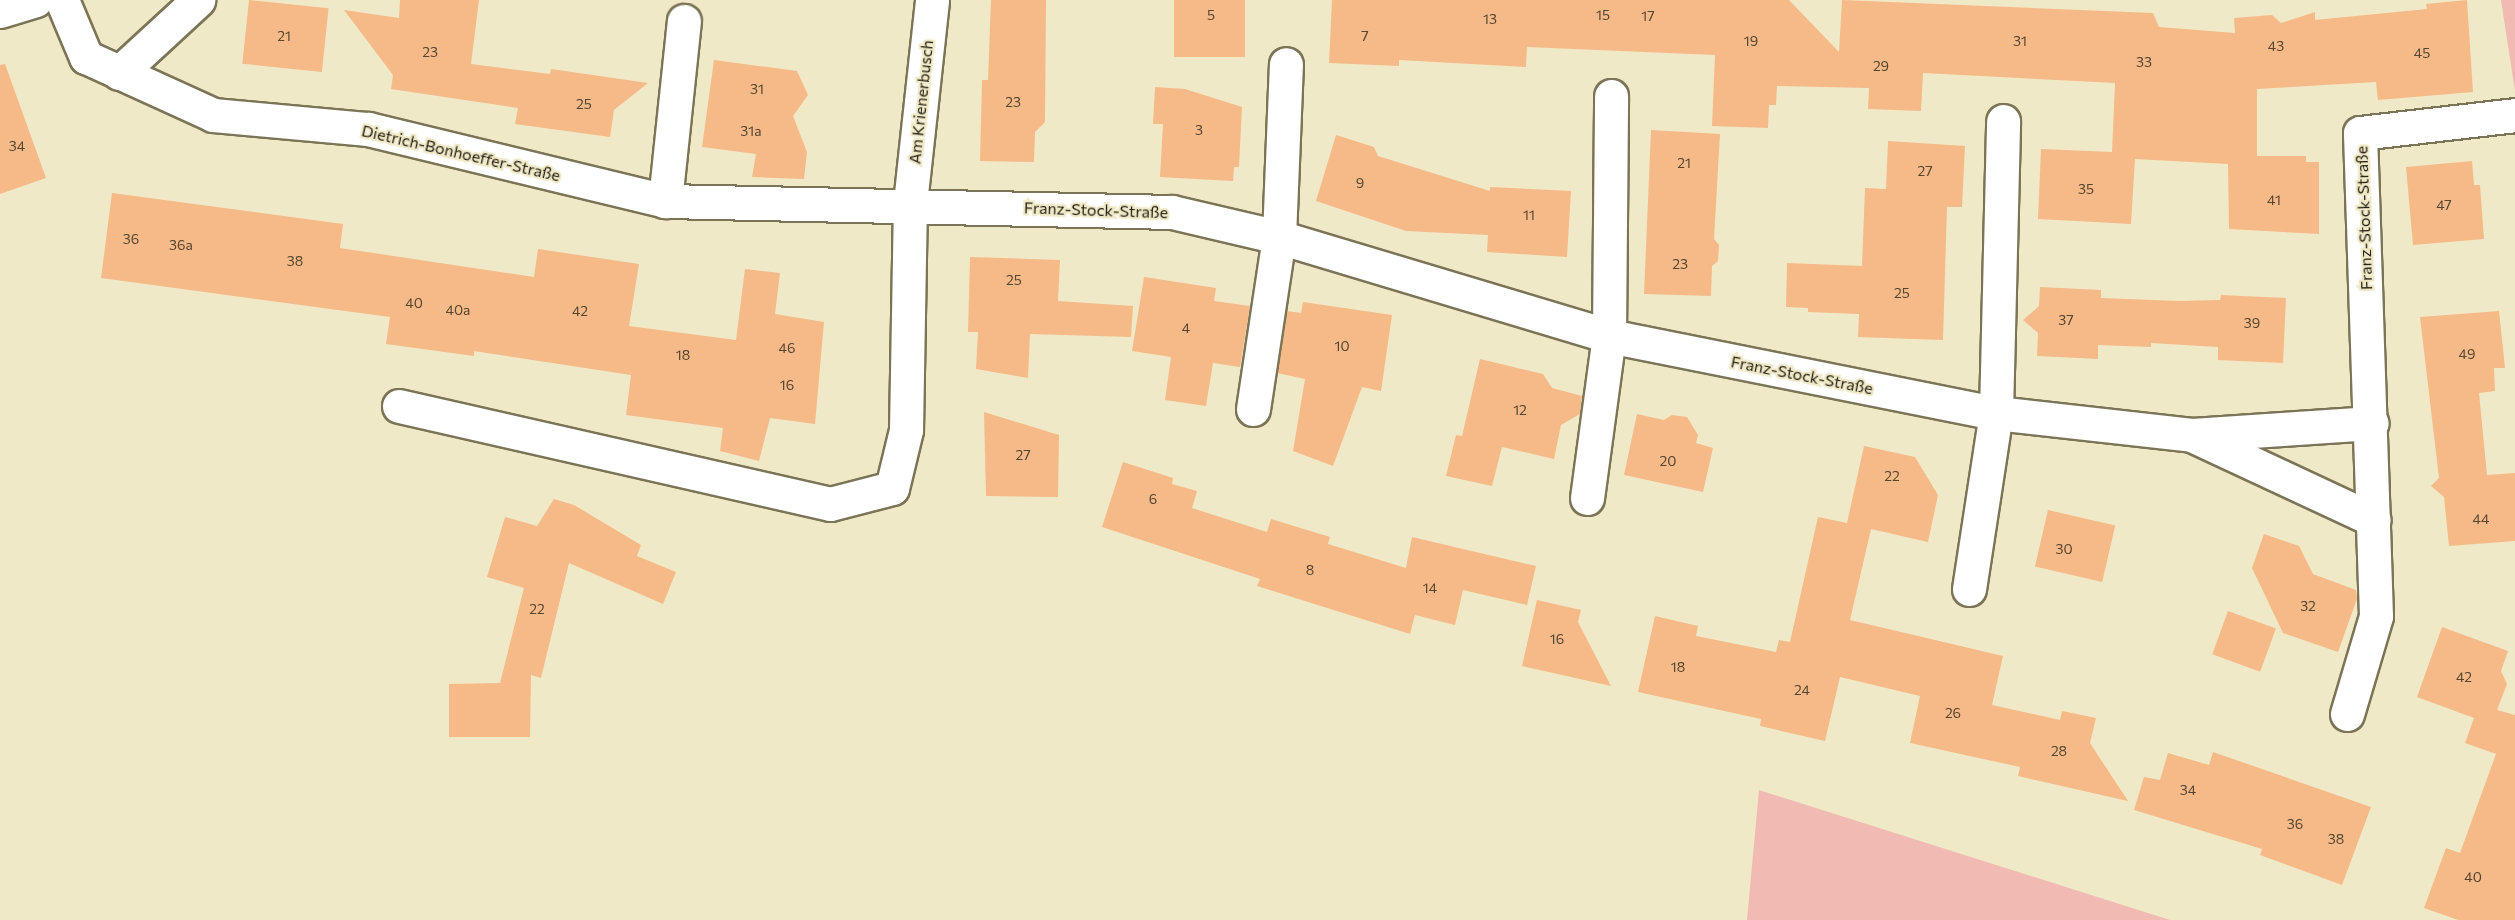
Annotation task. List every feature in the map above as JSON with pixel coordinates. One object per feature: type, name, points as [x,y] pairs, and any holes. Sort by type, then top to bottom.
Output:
[{"type":"street","points":[[0,11],[34,0]]},
{"type":"street","name":"Dietrich-Bonhoeffer-Straße","points":[[62,0],[86,57],[213,115],[368,129],[665,201],[910,203]]},
{"type":"street","points":[[119,73],[198,0]]},
{"type":"street","name":"Am Krienerbusch","points":[[399,406],[830,504],[892,488],[906,430],[910,203],[932,0]]},
{"type":"street","points":[[665,201],[684,21]]},
{"type":"street","points":[[1253,409],[1279,237],[1286,64]]},
{"type":"street","points":[[1587,498],[1609,336],[1611,96]]},
{"type":"street","name":"Franz-Stock-Straße","points":[[2347,714],[2376,616],[2372,423],[2360,133],[2515,115]]},
{"type":"street","points":[[1969,589],[1996,413],[2003,121]]},
{"type":"street","name":"Franz-Stock-Straße","points":[[910,203],[1172,212],[1279,237],[1609,336],[1996,413],[2192,435],[2372,423]]},
{"type":"street","name":"Franz-Stock-Straße","points":[[2192,435],[2374,520]]},
{"type":"shaded area","points":[[2501,0],[2515,0],[2515,91]]},
{"type":"shaded area","points":[[1759,790],[2170,920],[1747,920]]},
{"type":"building","points":[[249,0],[329,8],[322,72],[242,64]]},
{"type":"building","points":[[400,0],[479,0],[471,64],[550,74],[551,69],[648,83],[614,110],[610,137],[515,124],[518,108],[391,89],[393,75],[344,10],[399,18]]},
{"type":"building","points":[[991,0],[1046,0],[1045,122],[1035,132],[1034,162],[980,161],[982,80],[988,80]]},
{"type":"building","points":[[1174,0],[1245,0],[1245,57],[1174,57]]},
{"type":"building","points":[[1332,0],[1789,0],[1839,52],[1842,0],[2153,13],[2159,27],[2235,33],[2234,18],[2272,15],[2281,23],[2315,12],[2315,20],[2427,9],[2426,4],[2467,0],[2473,92],[2378,100],[2376,82],[2257,89],[2257,156],[2306,156],[2306,162],[2319,162],[2319,234],[2229,229],[2228,164],[2135,159],[2131,224],[2038,219],[2041,149],[2112,152],[2115,83],[1923,73],[1921,111],[1868,109],[1869,88],[1777,86],[1776,105],[1769,105],[1768,128],[1712,126],[1715,55],[1527,47],[1526,67],[1399,60],[1399,66],[1329,63]]},
{"type":"building","points":[[714,60],[797,71],[808,95],[793,116],[807,152],[804,179],[752,177],[756,154],[702,147]]},
{"type":"building","points":[[5,64],[46,178],[0,194],[0,65]]},
{"type":"building","points":[[1155,87],[1185,89],[1242,107],[1239,167],[1234,167],[1233,181],[1160,177],[1163,124],[1153,124]]},
{"type":"building","points":[[1651,130],[1720,134],[1714,239],[1719,245],[1718,261],[1712,266],[1711,296],[1644,294]]},
{"type":"building","points":[[1336,135],[1374,147],[1378,156],[1490,191],[1490,187],[1571,191],[1567,257],[1487,252],[1488,235],[1406,231],[1316,201]]},
{"type":"building","points":[[1888,141],[1965,146],[1962,207],[1947,207],[1943,340],[1858,337],[1859,314],[1808,312],[1808,308],[1786,307],[1787,263],[1862,266],[1865,188],[1886,189]]},
{"type":"building","points":[[2472,161],[2474,185],[2480,185],[2484,239],[2413,245],[2406,167]]},
{"type":"building","points":[[112,193],[343,224],[340,248],[534,277],[538,249],[639,264],[629,326],[736,340],[745,269],[780,273],[775,314],[824,322],[815,424],[770,418],[759,461],[720,451],[723,428],[626,415],[631,375],[474,351],[474,356],[386,344],[390,317],[101,278]]},
{"type":"building","points":[[970,257],[1060,260],[1058,301],[1133,306],[1131,337],[1030,334],[1028,378],[976,369],[978,332],[968,332]]},
{"type":"building","points":[[1144,277],[1216,288],[1214,301],[1250,306],[1240,367],[1213,363],[1206,406],[1165,400],[1171,357],[1132,351]]},
{"type":"building","points":[[2040,287],[2101,290],[2101,298],[2220,300],[2221,295],[2286,298],[2283,363],[2218,360],[2218,347],[2151,343],[2151,347],[2098,345],[2098,359],[2037,356],[2038,333],[2023,320],[2039,306]]},
{"type":"building","points":[[1303,302],[1392,315],[1381,391],[1362,387],[1333,466],[1293,451],[1305,379],[1277,373],[1287,311],[1301,313]]},
{"type":"building","points":[[2499,311],[2505,368],[2494,368],[2495,391],[2479,393],[2487,475],[2515,473],[2515,541],[2449,546],[2444,497],[2431,486],[2439,478],[2420,317]]},
{"type":"building","points":[[1480,359],[1543,374],[1552,388],[1582,396],[1580,414],[1561,425],[1554,459],[1502,447],[1492,486],[1446,476],[1456,435],[1462,436]]},
{"type":"building","points":[[984,412],[1059,435],[1058,497],[986,496]]},
{"type":"building","points":[[1637,414],[1664,420],[1672,415],[1687,417],[1698,435],[1696,443],[1713,448],[1703,492],[1624,475]]},
{"type":"building","points":[[1864,446],[1915,457],[1938,495],[1928,542],[1871,529],[1850,620],[2003,656],[1992,705],[2060,720],[2062,711],[2096,718],[2090,743],[2128,801],[2018,776],[2020,767],[1910,743],[1920,696],[1840,677],[1825,741],[1760,726],[1761,719],[1638,692],[1655,616],[1698,626],[1696,636],[1776,652],[1779,640],[1790,642],[1818,517],[1847,523]]},
{"type":"building","points":[[1123,462],[1173,478],[1172,484],[1197,491],[1192,508],[1267,532],[1271,519],[1330,537],[1328,544],[1406,568],[1412,537],[1536,566],[1527,605],[1463,590],[1455,625],[1415,615],[1410,634],[1257,586],[1260,579],[1102,527]]},
{"type":"building","points":[[554,499],[574,505],[641,545],[637,556],[676,572],[663,604],[569,563],[541,678],[531,675],[530,737],[449,737],[449,684],[500,683],[524,588],[487,577],[505,517],[537,526]]},
{"type":"building","points":[[2048,510],[2115,526],[2102,582],[2035,567]]},
{"type":"building","points":[[2264,534],[2299,546],[2313,574],[2356,590],[2357,599],[2338,652],[2283,633],[2252,568]]},
{"type":"building","points":[[1537,600],[1581,610],[1578,622],[1611,686],[1522,666]]},
{"type":"building","points":[[2228,611],[2276,628],[2260,672],[2212,654]]},
{"type":"building","points":[[2442,627],[2508,651],[2501,671],[2507,684],[2497,710],[2515,715],[2515,920],[2458,920],[2424,908],[2446,848],[2460,853],[2496,754],[2465,743],[2474,718],[2417,697]]},
{"type":"building","points":[[2213,752],[2371,807],[2342,885],[2260,855],[2262,849],[2134,810],[2144,777],[2160,780],[2168,753],[2209,765]]}]
